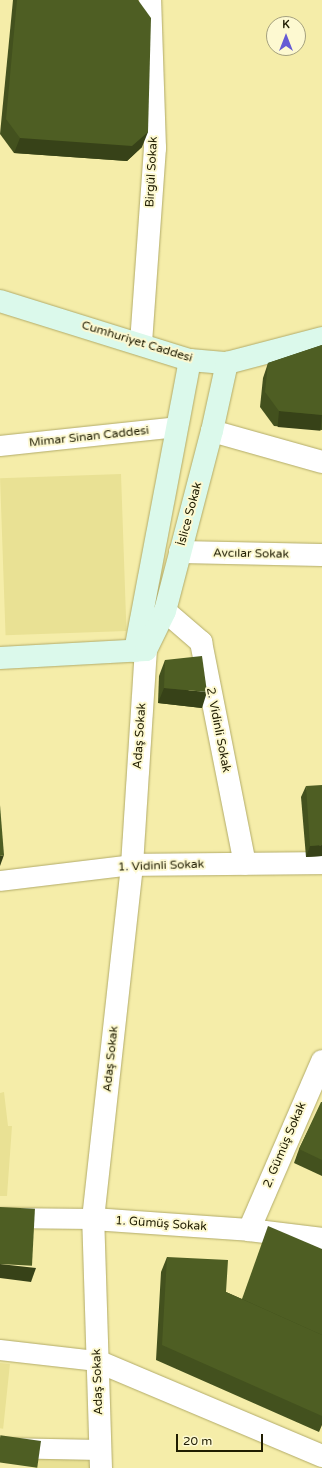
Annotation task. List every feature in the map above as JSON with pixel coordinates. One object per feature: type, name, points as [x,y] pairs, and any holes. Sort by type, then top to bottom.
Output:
[{"type":"main road","name":"Cumhuriyet Caddesi","points":[[0,301],[141,343],[190,360],[227,363],[322,338]]},
{"type":"main road","points":[[0,658],[140,651],[177,427],[190,360]]},
{"type":"main road","name":"İslice Sokak","points":[[140,651],[165,611],[212,431],[227,363]]},
{"type":"main road","points":[[177,427],[212,431]]},
{"type":"street","name":"Birgül Sokak","points":[[141,343],[155,148],[150,0]]},
{"type":"street","name":"Mimar Sinan Caddesi","points":[[0,446],[177,427]]},
{"type":"street","points":[[212,431],[322,462]]},
{"type":"street","name":"Avcılar Sokak","points":[[180,552],[322,555]]},
{"type":"street","name":"2. Vidinli Sokak","points":[[165,611],[201,642],[245,864]]},
{"type":"street","name":"Adaş Sokak","points":[[101,1459],[93,1219],[132,865],[140,651]]},
{"type":"street","name":"1. Vidinli Sokak","points":[[0,881],[132,865],[322,863]]},
{"type":"street","name":"2. Gümüş Sokak","points":[[249,1230],[322,1060]]},
{"type":"street","name":"1. Gümüş Sokak","points":[[0,1218],[93,1219],[249,1230],[322,1239]]},
{"type":"street","points":[[0,1350],[97,1361],[322,1456]]},
{"type":"street","points":[[0,1448],[101,1459]]},
{"type":"shaded area","points":[[121,474],[126,631],[6,635],[0,478]]},
{"type":"shaded area","points":[[4,1092],[8,1126],[12,1126],[7,1196],[0,1196],[0,1093]]},
{"type":"shaded area","points":[[0,1363],[10,1364],[3,1429],[0,1428]]},
{"type":"shaded area","points":[[36,1457],[93,1460],[94,1468],[35,1468]]},
{"type":"building","points":[[17,0],[138,0],[151,18],[148,132],[132,146],[20,138],[6,119]]},
{"type":"building","points":[[322,345],[322,415],[279,411],[265,392],[268,363]]},
{"type":"building","points":[[202,656],[207,692],[164,688],[165,660]]},
{"type":"building","points":[[322,785],[322,845],[310,846],[306,786]]},
{"type":"building","points":[[0,805],[4,855],[0,856]]},
{"type":"building","points":[[322,1102],[322,1160],[299,1149]]},
{"type":"building","points":[[0,1207],[35,1209],[32,1266],[0,1264]]},
{"type":"building","points":[[268,1226],[322,1249],[322,1335],[242,1299]]},
{"type":"building","points":[[167,1257],[228,1260],[226,1292],[322,1335],[322,1416],[162,1345]]},
{"type":"building","points":[[0,1435],[41,1441],[37,1468],[0,1463]]}]
